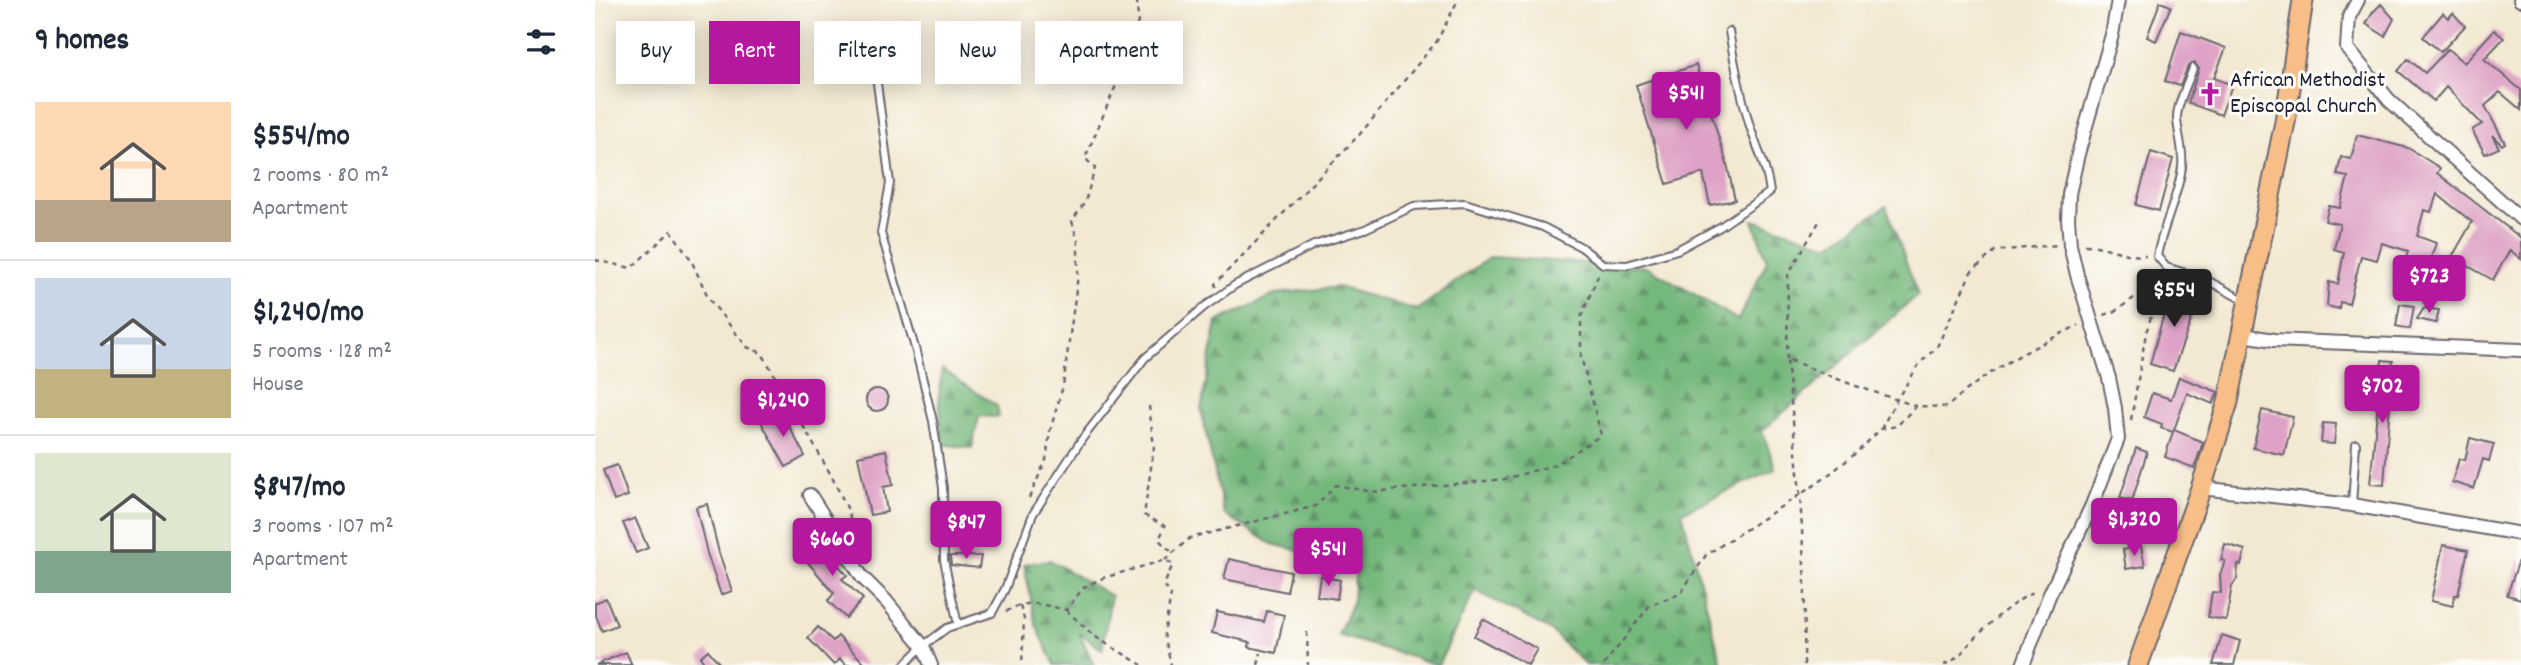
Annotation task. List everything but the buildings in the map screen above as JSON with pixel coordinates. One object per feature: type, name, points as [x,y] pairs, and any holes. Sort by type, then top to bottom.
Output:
[{"type":"main road","points":[[2138,665],[2201,488],[2228,402],[2285,122],[2303,0]]},
{"type":"street","points":[[2023,665],[2054,584],[2118,439],[2109,378],[2077,275],[2070,245],[2068,219],[2069,194],[2078,154],[2112,35],[2118,0]]},
{"type":"street","points":[[2358,0],[2349,17],[2347,48],[2389,100],[2521,219]]},
{"type":"street","points":[[2243,335],[2274,340],[2521,350]]},
{"type":"street","points":[[2201,488],[2352,505],[2521,534]]},
{"type":"street","points":[[810,495],[862,577],[923,646],[931,665]]},
{"type":"lane","points":[[904,665],[947,628],[992,613],[1005,589],[1033,514],[1082,439],[1145,358],[1235,285],[1314,245],[1365,229],[1414,206],[1465,204],[1543,227],[1581,247],[1603,264],[1627,265],[1677,250],[1720,227],[1770,192],[1767,170],[1750,127],[1735,70],[1730,31]]},
{"type":"lane","points":[[2193,68],[2177,117],[2182,141],[2182,167],[2174,201],[2161,232],[2157,256],[2167,267],[2205,279],[2249,303]]},
{"type":"lane","points":[[877,84],[890,183],[881,233],[915,348],[933,421],[943,488],[944,560],[958,625]]},
{"type":"lane","points":[[2352,505],[2356,444]]},
{"type":"path","points":[[1033,514],[1028,501],[1046,460],[1050,431],[1063,386],[1078,275],[1078,242],[1072,221],[1085,202],[1095,168],[1085,159],[1117,83],[1138,22],[1137,0]]},
{"type":"path","points":[[1218,297],[1215,284],[1360,134],[1437,41],[1458,0]]},
{"type":"path","points":[[1804,665],[1805,584],[1800,494],[1787,359],[1789,275],[1820,220]]},
{"type":"path","points":[[595,260],[631,268],[671,231],[690,258],[709,299],[747,347],[762,353],[832,477],[849,512],[855,548],[851,559]]},
{"type":"path","points":[[1604,665],[1650,605],[1680,594],[1706,555],[1800,494],[1855,454],[1881,429],[1920,363],[1937,347],[1971,272],[1996,251]]},
{"type":"path","points":[[1066,610],[1084,587],[1103,578],[1165,560],[1190,538],[1316,506],[1336,485],[1373,492],[1504,479],[1556,464],[1601,435],[1581,356],[1581,317],[1603,264]]},
{"type":"path","points":[[2118,439],[2130,420],[2146,333],[2167,267]]},
{"type":"path","points":[[1787,359],[1916,406],[1947,407],[1973,384],[2020,354]]},
{"type":"path","points":[[1149,406],[1154,447],[1144,515],[1165,526],[1159,540],[1173,553]]},
{"type":"path","points":[[1881,429],[1897,426],[1916,406]]},
{"type":"path","points":[[1165,560],[1173,564],[1164,585],[1171,595],[1164,634],[1171,665]]},
{"type":"path","points":[[1944,665],[1955,661],[1975,638],[2023,597],[2054,584]]},
{"type":"path","points":[[992,613],[994,621],[1012,607],[1031,602],[1066,610],[1094,636],[1142,665]]},
{"type":"path","points":[[1020,605],[1024,619],[1022,665]]},
{"type":"path","points":[[1301,664],[1308,664],[1307,632]]},
{"type":"path","points":[[1258,665],[1261,653]]},
{"type":"green space","points":[[1886,206],[1918,295],[1762,431],[1776,469],[1682,512],[1722,665],[1586,665],[1550,630],[1475,590],[1438,665],[1338,635],[1353,600],[1356,564],[1272,544],[1224,514],[1201,410],[1217,322],[1276,294],[1338,287],[1417,310],[1490,257],[1648,267],[1738,320],[1767,261],[1753,220],[1829,245]]},
{"type":"green space","points":[[942,369],[997,406],[999,417],[979,416],[972,448],[942,444],[939,395]]},
{"type":"green space","points":[[1050,560],[1111,596],[1102,650],[1079,632],[1094,665],[1055,665],[1036,625],[1024,564]]},
{"type":"place","name":"African Methodist Episcopal Church","points":[[2210,94]]}]
